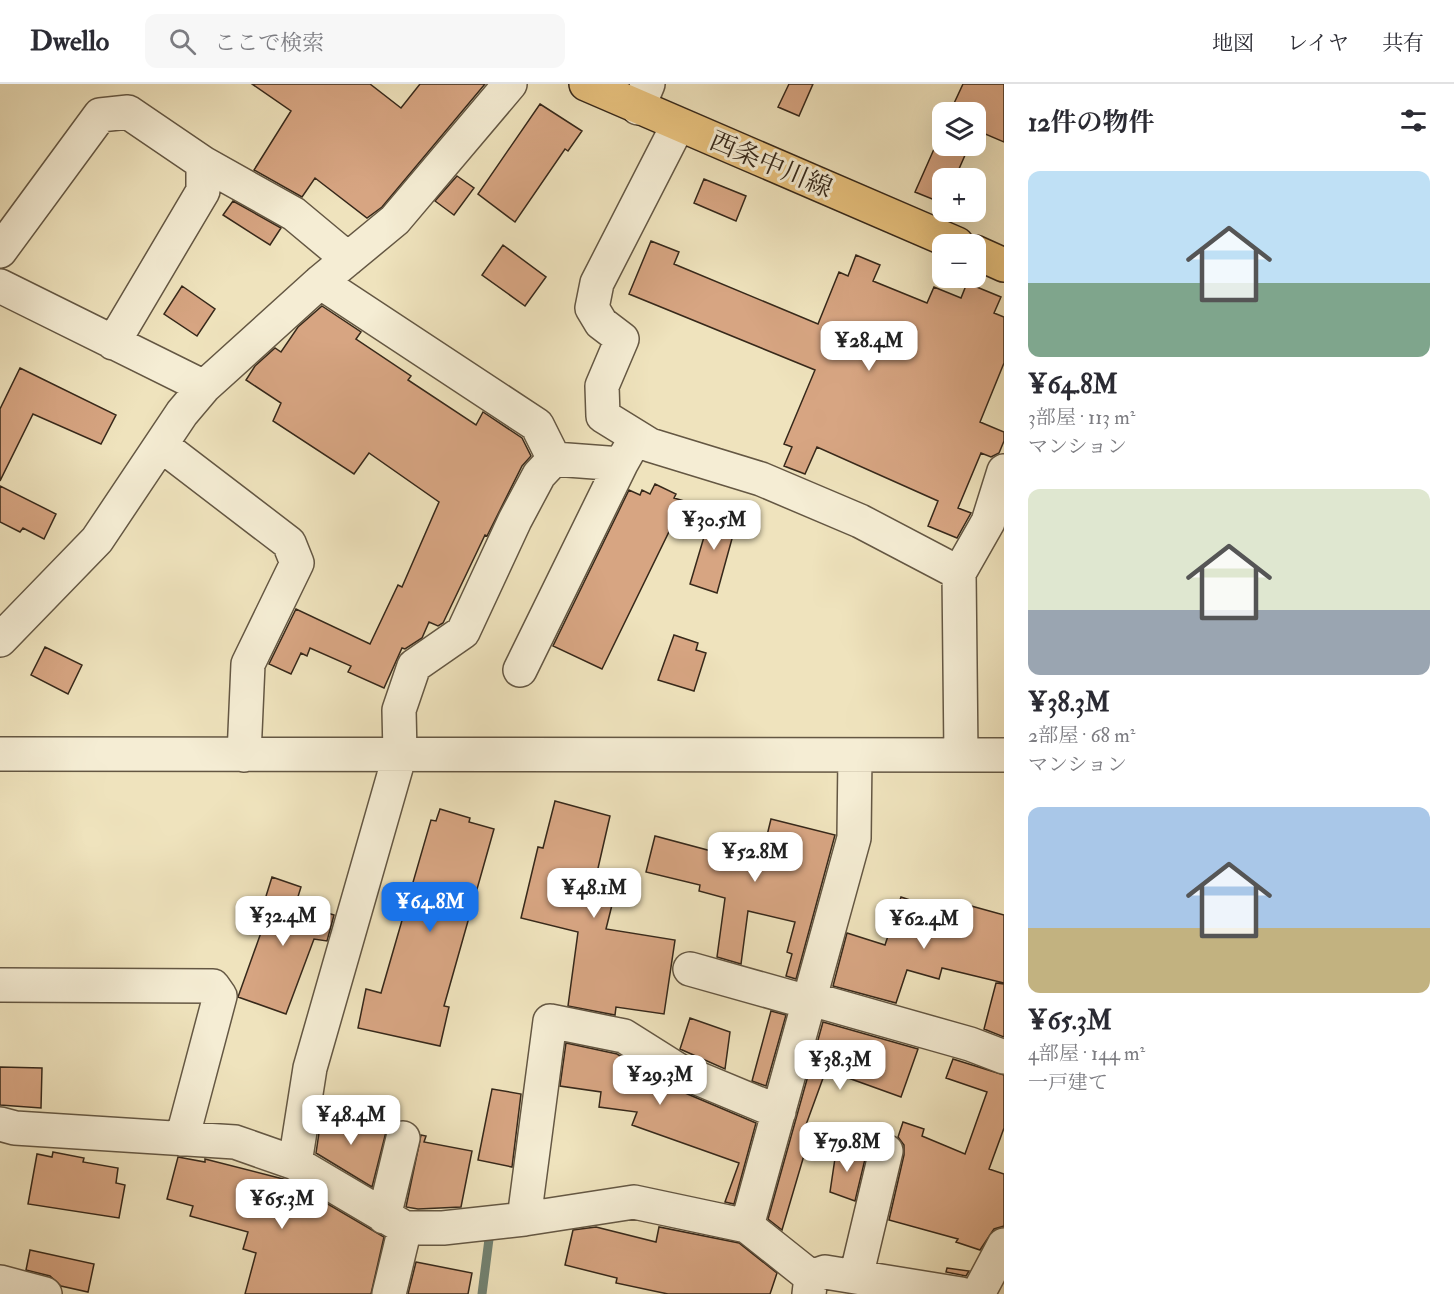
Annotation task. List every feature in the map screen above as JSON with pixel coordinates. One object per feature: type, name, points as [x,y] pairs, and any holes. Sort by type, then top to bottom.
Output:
[{"type":"main road","name":"西条中川線","points":[[586,84],[643,96],[678,125],[934,234]]},
{"type":"main road","points":[[986,257],[1004,265]]},
{"type":"street","points":[[0,640],[97,540],[161,445],[204,387],[320,282],[395,220],[510,84]]},
{"type":"street","points":[[0,251],[100,115],[128,112],[203,163],[294,214],[348,259]]},
{"type":"street","points":[[678,125],[597,283],[592,308],[601,322],[622,339],[602,386],[603,416],[650,445],[761,479],[846,515],[959,573]]},
{"type":"street","points":[[113,343],[203,191],[203,163]]},
{"type":"street","points":[[320,282],[537,425],[554,459]]},
{"type":"street","points":[[0,286],[204,387]]},
{"type":"street","points":[[520,670],[636,436]]},
{"type":"street","points":[[161,445],[290,543],[297,563],[248,664],[244,754]]},
{"type":"street","points":[[554,459],[621,464]]},
{"type":"street","points":[[295,1164],[310,1068],[400,754],[399,710],[414,666],[463,633],[515,520],[539,475],[554,459]]},
{"type":"street","points":[[961,755],[959,573],[988,522],[1004,471]]},
{"type":"street","points":[[0,754],[1004,755]]},
{"type":"street","points":[[747,1227],[854,838],[855,755]]},
{"type":"street","points":[[690,969],[970,1044],[1004,1057]]},
{"type":"street","points":[[0,986],[213,986],[220,996],[182,1139]]},
{"type":"street","points":[[524,1219],[550,1021],[624,1036],[678,1070],[779,1112]]},
{"type":"street","points":[[0,1124],[15,1128],[235,1142],[295,1164],[394,1223],[443,1228],[524,1219],[634,1202],[747,1227],[810,1285],[825,1272],[961,1294]]},
{"type":"street","points":[[389,1294],[403,1138]]},
{"type":"street","points":[[856,1277],[886,1151]]},
{"type":"street","points":[[978,1294],[1004,1245]]},
{"type":"street","points":[[0,1282],[45,1294]]},
{"type":"building","points":[[252,84],[370,84],[401,108],[420,84],[485,84],[382,207],[367,218],[315,178],[302,197],[254,170],[291,111]]},
{"type":"building","points":[[789,84],[813,84],[799,116],[778,107]]},
{"type":"building","points":[[963,84],[1004,84],[1004,142],[986,134],[986,102],[955,102]]},
{"type":"building","points":[[540,104],[582,131],[568,151],[565,149],[515,222],[478,194]]},
{"type":"building","points":[[932,154],[932,156],[965,156],[959,168],[932,168],[932,199],[915,192]]},
{"type":"building","points":[[457,176],[474,188],[454,215],[435,201]]},
{"type":"building","points":[[704,179],[746,196],[736,221],[694,203]]},
{"type":"building","points":[[233,201],[281,228],[270,245],[223,215]]},
{"type":"building","points":[[651,241],[679,252],[674,264],[818,324],[839,272],[848,276],[856,255],[880,265],[873,281],[927,303],[934,288],[961,298],[965,288],[979,288],[1001,297],[994,313],[1004,317],[1004,363],[980,422],[1004,432],[1004,441],[999,453],[991,457],[981,453],[958,508],[971,513],[957,538],[928,526],[938,501],[817,447],[805,474],[784,466],[792,447],[784,444],[815,370],[629,294]]},
{"type":"building","points":[[503,245],[546,277],[525,306],[482,275]]},
{"type":"building","points":[[182,286],[215,309],[197,336],[164,314]]},
{"type":"building","points":[[322,306],[361,332],[356,339],[411,376],[408,380],[476,425],[483,412],[522,438],[531,456],[522,466],[487,536],[485,535],[443,623],[438,626],[429,622],[422,638],[405,649],[402,648],[384,688],[348,672],[351,666],[310,648],[307,656],[301,653],[291,674],[269,664],[296,609],[370,644],[398,585],[402,587],[439,502],[369,453],[354,474],[273,421],[281,403],[246,380],[255,366],[275,348],[281,352],[298,327]]},
{"type":"building","points":[[20,368],[116,415],[101,444],[33,414],[0,481],[0,409]]},
{"type":"building","points":[[655,484],[676,494],[674,498],[684,501],[602,669],[553,646],[629,490],[640,495],[642,490],[650,494]]},
{"type":"building","points":[[0,486],[56,514],[44,539],[23,528],[20,532],[0,522]]},
{"type":"building","points":[[712,510],[738,517],[717,593],[690,584]]},
{"type":"building","points":[[674,635],[698,643],[696,650],[706,653],[694,691],[658,680]]},
{"type":"building","points":[[45,647],[82,665],[68,694],[31,675]]},
{"type":"building","points":[[555,801],[610,816],[596,877],[618,881],[606,929],[675,940],[664,1014],[616,1007],[615,1015],[568,1006],[578,932],[521,918],[538,847],[543,848]]},
{"type":"building","points":[[440,809],[470,818],[469,822],[494,829],[444,1006],[449,1007],[440,1046],[358,1028],[366,989],[381,993],[431,820],[436,821]]},
{"type":"building","points":[[771,819],[835,835],[796,979],[786,976],[792,954],[787,952],[795,922],[748,911],[741,964],[717,957],[725,898],[699,891],[700,885],[646,872],[655,836],[760,864]]},
{"type":"building","points":[[272,877],[301,887],[296,903],[334,915],[327,941],[314,939],[286,1014],[238,997],[263,927],[257,925]]},
{"type":"building","points":[[901,897],[958,916],[958,913],[962,914],[964,904],[1004,915],[1004,983],[942,968],[939,979],[907,970],[896,1003],[833,986],[847,933],[885,945]]},
{"type":"building","points":[[996,983],[1004,984],[1004,1037],[984,1029]]},
{"type":"building","points":[[771,1011],[786,1015],[766,1086],[752,1081]]},
{"type":"building","points":[[690,1018],[730,1032],[725,1069],[680,1049]]},
{"type":"building","points":[[823,1022],[918,1049],[901,1097],[826,1070],[803,1133],[810,1135],[782,1230],[768,1219]]},
{"type":"building","points":[[566,1043],[617,1054],[671,1087],[756,1123],[734,1204],[725,1202],[739,1163],[632,1125],[637,1112],[599,1107],[601,1092],[560,1086]]},
{"type":"building","points":[[953,1059],[1004,1075],[1004,1128],[989,1169],[1004,1174],[1004,1226],[994,1229],[980,1250],[956,1242],[958,1239],[889,1220],[904,1155],[904,1145],[898,1137],[903,1122],[924,1129],[922,1136],[965,1154],[987,1092],[946,1078]]},
{"type":"building","points":[[0,1067],[42,1068],[41,1108],[0,1105]]},
{"type":"building","points":[[492,1089],[521,1094],[512,1167],[478,1160]]},
{"type":"building","points":[[322,1113],[387,1128],[372,1187],[316,1153]]},
{"type":"building","points":[[421,1135],[426,1136],[424,1142],[472,1151],[461,1207],[418,1209],[406,1207]]},
{"type":"building","points":[[837,1145],[866,1155],[855,1201],[830,1192]]},
{"type":"building","points":[[53,1152],[84,1158],[83,1162],[118,1168],[116,1183],[125,1185],[119,1218],[28,1204],[37,1154],[52,1157]]},
{"type":"building","points":[[178,1157],[205,1162],[205,1159],[287,1180],[384,1237],[371,1294],[245,1294],[256,1253],[243,1249],[248,1232],[190,1216],[193,1206],[167,1199]]},
{"type":"building","points":[[596,1227],[656,1242],[659,1227],[739,1243],[777,1273],[770,1294],[668,1294],[616,1283],[617,1278],[565,1265],[573,1230]]},
{"type":"building","points":[[30,1250],[94,1264],[88,1292],[61,1286],[50,1276],[26,1270]]},
{"type":"building","points":[[416,1262],[472,1273],[468,1294],[408,1294]]},
{"type":"building","points":[[947,1268],[969,1271],[966,1276],[946,1272]]},
{"type":"waterway","points":[[481,1235],[489,1239],[482,1294]]}]
